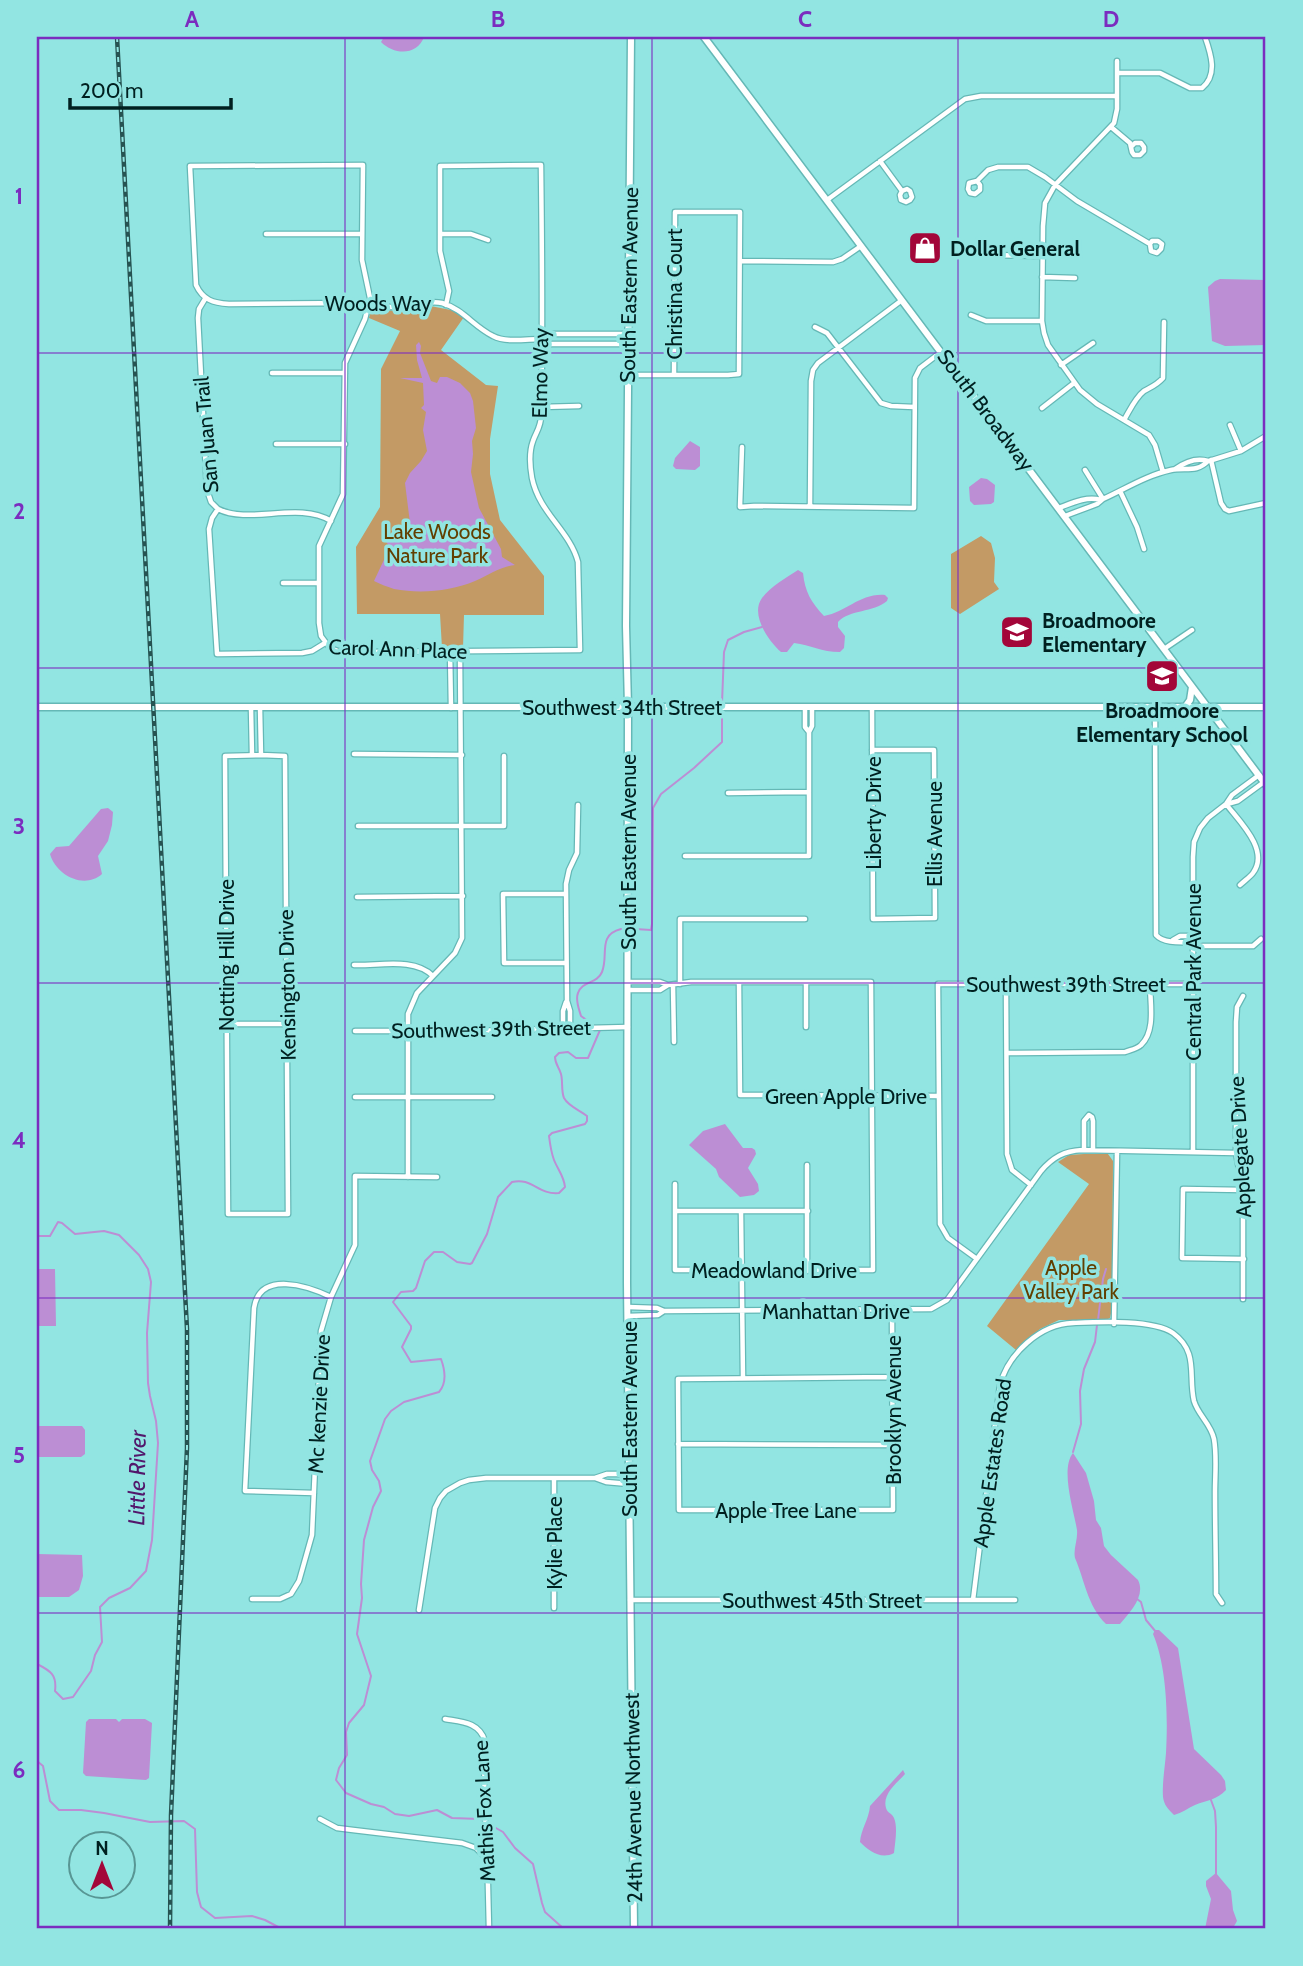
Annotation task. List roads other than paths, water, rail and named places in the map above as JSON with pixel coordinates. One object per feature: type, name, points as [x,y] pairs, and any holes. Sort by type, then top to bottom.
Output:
[{"type":"street","name":"South Eastern Avenue","points":[[631,37],[626,626],[631,1668]]},
{"type":"street","name":"South Broadway","points":[[704,37],[1263,781]]},
{"type":"street","points":[[1117,73],[1160,73],[1189,88],[1202,88],[1208,83],[1212,72],[1211,54],[1205,37]]},
{"type":"street","points":[[1117,61],[1117,116],[1111,127],[1055,184],[1045,203],[1042,321],[1048,345],[1074,383],[1088,398],[1145,432],[1152,439],[1163,472]]},
{"type":"street","points":[[827,200],[965,99],[981,96],[1117,96]]},
{"type":"street","points":[[1111,127],[1132,146]]},
{"type":"street","points":[[880,161],[902,191]]},
{"type":"street","points":[[205,299],[196,285],[190,166],[362,165],[362,260],[369,290],[369,304],[365,319],[346,358],[343,494],[319,546],[319,623],[325,643]]},
{"type":"street","name":"Elmo Way","points":[[440,234],[440,166],[541,165],[541,425],[530,452],[532,478],[545,510],[573,549],[578,562],[580,650]]},
{"type":"street","points":[[977,181],[988,170],[998,167],[1026,167],[1150,244]]},
{"type":"street","name":"Christina Court","points":[[674,375],[675,212],[740,212],[741,261]]},
{"type":"street","points":[[265,234],[362,234]]},
{"type":"street","points":[[446,304],[449,296],[440,251],[440,234],[471,234],[488,240]]},
{"type":"street","points":[[629,375],[739,374],[741,261],[838,261],[862,245]]},
{"type":"street","points":[[984,255],[1042,256]]},
{"type":"street","points":[[1042,277],[1075,278]]},
{"type":"street","name":"Woods Way","points":[[205,299],[229,304],[369,304],[401,307],[424,302],[446,304],[497,338],[541,339],[548,344],[629,344]]},
{"type":"street","name":"San Juan Trail","points":[[205,299],[199,309],[198,318],[209,496],[218,509],[209,529],[217,654]]},
{"type":"street","points":[[810,506],[812,375],[818,362],[902,299]]},
{"type":"street","points":[[971,315],[986,321],[1042,321]]},
{"type":"street","points":[[1124,420],[1144,391],[1157,385],[1163,378],[1164,322]]},
{"type":"street","points":[[816,327],[827,333],[881,402],[891,406],[914,407]]},
{"type":"street","name":"Woods Way","points":[[541,339],[547,334],[629,334]]},
{"type":"street","points":[[1061,365],[1093,344]]},
{"type":"street","points":[[742,447],[740,507],[914,508],[915,378],[925,363],[941,351]]},
{"type":"street","points":[[272,373],[345,373]]},
{"type":"street","points":[[1042,408],[1074,383]]},
{"type":"street","points":[[541,407],[579,406]]},
{"type":"street","points":[[1230,425],[1241,451]]},
{"type":"street","points":[[1175,469],[1194,470],[1210,461],[1241,451],[1266,436]]},
{"type":"street","points":[[276,444],[345,444]]},
{"type":"street","points":[[1065,516],[1189,461],[1210,461]]},
{"type":"street","points":[[1210,461],[1221,503],[1226,510],[1224,519]]},
{"type":"street","points":[[1085,470],[1102,499]]},
{"type":"street","points":[[1120,491],[1144,549]]},
{"type":"street","points":[[1059,508],[1077,501],[1102,499]]},
{"type":"street","points":[[1226,510],[1266,503]]},
{"type":"street","points":[[218,509],[235,514],[312,513],[331,521]]},
{"type":"street","points":[[283,583],[319,583]]},
{"type":"street","points":[[1164,649],[1192,630]]},
{"type":"street","name":"Carol Ann Place","points":[[217,654],[302,653],[312,651],[325,643],[330,648],[343,651],[580,650]]},
{"type":"street","points":[[450,651],[450,708]]},
{"type":"street","points":[[437,1177],[408,1177],[407,1031],[408,1014],[413,1001],[422,987],[456,953],[463,933],[460,651]]},
{"type":"street","points":[[1185,707],[1192,687]]},
{"type":"street","name":"Southwest 34th Street","points":[[37,707],[1266,707]]},
{"type":"street","points":[[251,707],[252,755]]},
{"type":"street","points":[[260,707],[261,755]]},
{"type":"street","points":[[685,856],[809,856],[808,732],[812,726],[808,707]]},
{"type":"street","name":"Liberty Drive","points":[[872,707],[873,919],[935,918]]},
{"type":"street","points":[[1155,707],[1156,935],[1159,939],[1172,940],[1180,936],[1193,941],[1253,946],[1261,939]]},
{"type":"street","name":"Ellis Avenue","points":[[873,750],[934,750],[935,918]]},
{"type":"street","points":[[354,754],[462,755]]},
{"type":"street","points":[[358,826],[504,825],[504,755]]},
{"type":"street","name":"Notting Hill Drive","points":[[285,756],[225,756],[228,1214],[288,1214]]},
{"type":"street","name":"Kensington Drive","points":[[285,756],[288,1214]]},
{"type":"street","name":"Central Park Avenue","points":[[1194,1152],[1195,842],[1200,828],[1232,795],[1242,788],[1263,781]]},
{"type":"street","name":"Central Park Avenue","points":[[1226,804],[1238,801],[1263,781]]},
{"type":"street","points":[[1242,788],[1247,794]]},
{"type":"street","points":[[728,793],[809,792]]},
{"type":"street","points":[[1226,804],[1253,840],[1257,852],[1254,872],[1240,885]]},
{"type":"street","points":[[570,1028],[567,1001],[566,894],[569,870],[578,853],[578,805]]},
{"type":"street","points":[[566,894],[503,894],[504,962],[566,963]]},
{"type":"street","points":[[357,897],[463,896]]},
{"type":"street","points":[[680,984],[680,919],[805,919]]},
{"type":"street","points":[[354,965],[416,965],[433,976]]},
{"type":"street","points":[[628,982],[660,982],[671,985]]},
{"type":"street","points":[[628,990],[660,990],[680,984],[739,982],[872,982],[872,1096]]},
{"type":"street","name":"Green Apple Drive","points":[[739,982],[740,1095],[939,1096]]},
{"type":"street","points":[[806,982],[806,1027]]},
{"type":"street","name":"Southwest 39th Street","points":[[939,1096],[938,984],[1194,984]]},
{"type":"street","points":[[1007,1053],[1125,1052],[1139,1047],[1148,1035],[1150,984]]},
{"type":"street","points":[[671,985],[674,1042]]},
{"type":"street","points":[[1006,985],[1008,1161],[1015,1173],[1031,1185]]},
{"type":"street","name":"Applegate Drive","points":[[1243,996],[1237,1007],[1236,1022],[1236,1153],[1243,1190],[1243,1299]]},
{"type":"street","points":[[563,1028],[563,1011],[567,1001]]},
{"type":"street","points":[[227,1024],[287,1024]]},
{"type":"street","name":"Southwest 39th Street","points":[[355,1031],[628,1027]]},
{"type":"street","name":"Meadowland Drive","points":[[676,1211],[675,1270],[873,1270],[872,1096]]},
{"type":"street","points":[[939,1096],[940,1224],[948,1238],[977,1259]]},
{"type":"street","points":[[355,1097],[492,1097]]},
{"type":"street","points":[[1084,1150],[1084,1121],[1088,1115],[1093,1121],[1093,1150]]},
{"type":"street","name":"Manhattan Drive","points":[[628,1307],[657,1308],[664,1311],[926,1311],[942,1304],[1053,1158],[1066,1152],[1084,1150],[1236,1153]]},
{"type":"street","points":[[1115,1324],[1117,1151]]},
{"type":"street","points":[[807,1165],[807,1271]]},
{"type":"street","name":"Mc kenzie Drive","points":[[252,1599],[281,1599],[291,1594],[299,1581],[312,1535],[321,1331],[331,1297],[355,1244],[355,1176],[408,1177]]},
{"type":"street","points":[[675,1184],[676,1211],[808,1211]]},
{"type":"street","points":[[1243,1190],[1183,1189],[1182,1258],[1244,1259]]},
{"type":"street","points":[[741,1211],[743,1378]]},
{"type":"street","points":[[314,1493],[245,1491],[254,1308],[262,1291],[278,1284],[311,1288],[331,1297]]},
{"type":"street","name":"Brooklyn Avenue","points":[[892,1310],[893,1510]]},
{"type":"street","name":"Manhattan Drive","points":[[628,1316],[657,1315],[664,1311]]},
{"type":"street","name":"Apple Estates Road","points":[[973,1600],[1000,1385],[1006,1368],[1016,1354],[1053,1326],[1066,1323],[1151,1324],[1172,1333],[1183,1343],[1190,1356],[1194,1402],[1213,1437],[1216,1594],[1222,1604]]},
{"type":"street","points":[[892,1377],[678,1379],[678,1444],[892,1445]]},
{"type":"street","name":"Apple Tree Lane","points":[[678,1444],[678,1510],[893,1510]]},
{"type":"street","points":[[419,1610],[433,1519],[440,1498],[446,1491],[475,1479],[595,1478],[607,1474],[629,1474]]},
{"type":"street","name":"Kylie Place","points":[[554,1478],[554,1608]]},
{"type":"street","points":[[595,1478],[629,1484]]},
{"type":"street","name":"Southwest 45th Street","points":[[630,1600],[1014,1600]]},
{"type":"street","name":"24th Avenue Northwest","points":[[631,1668],[634,1929]]},
{"type":"street","name":"Mathis Fox Lane","points":[[445,1719],[472,1724],[484,1737],[489,1929]]},
{"type":"street","points":[[320,1819],[337,1828],[462,1843],[476,1848],[488,1860]]},
{"type":"waterway","points":[[722,703],[724,652],[728,640],[762,627]]},
{"type":"waterway","points":[[635,929],[651,930],[652,924],[653,808],[661,794],[722,742],[722,710]]},
{"type":"waterway","points":[[596,1027],[581,1016],[577,996],[583,986],[600,976],[604,966],[606,941],[621,929]]},
{"type":"waterway","points":[[564,1929],[545,1912],[533,1864],[515,1848],[503,1832],[480,1819],[452,1818],[437,1810],[409,1816],[395,1814],[384,1807],[346,1793],[336,1780],[347,1755],[346,1732],[349,1723],[364,1705],[371,1676],[357,1634],[362,1598],[364,1540],[373,1507],[381,1491],[370,1461],[385,1419],[391,1411],[404,1402],[439,1392],[444,1381],[441,1359],[411,1362],[402,1347],[411,1326],[393,1302],[401,1292],[413,1291],[416,1288],[425,1261],[434,1252],[443,1252],[457,1262],[472,1263],[487,1234],[498,1197],[512,1182],[525,1182],[552,1193],[559,1193],[565,1187],[553,1157],[549,1136],[585,1124],[587,1116],[564,1098],[561,1074],[555,1057],[559,1053],[568,1052],[576,1058],[588,1058],[600,1030]]},
{"type":"waterway","name":"Little River","points":[[37,1236],[50,1236],[58,1222],[75,1234],[104,1231],[119,1235],[139,1255],[148,1269],[151,1282],[147,1333],[148,1383],[158,1443],[152,1540],[146,1571],[130,1588],[109,1598],[100,1607],[102,1642],[91,1671],[73,1697],[63,1699],[55,1691],[52,1674],[37,1664]]},
{"type":"waterway","points":[[1098,1320],[1106,1269]]},
{"type":"waterway","points":[[1073,1452],[1081,1424],[1080,1391],[1084,1369],[1095,1342],[1097,1325]]},
{"type":"waterway","points":[[1137,1599],[1141,1602],[1146,1620],[1156,1632]]},
{"type":"waterway","name":"Little River","points":[[37,1761],[43,1766],[50,1801],[59,1810],[104,1813],[150,1822],[184,1821],[195,1829],[197,1892],[201,1907],[215,1918],[252,1916],[282,1929]]},
{"type":"waterway","points":[[1211,1800],[1215,1811],[1216,1874]]},
{"type":"railway","points":[[117,37],[187,1329],[187,1448],[171,1815],[170,1929]]},
{"type":"place","name":"Dollar General","points":[[925,248]]},
{"type":"place","name":"Broadmoore Elementary","points":[[1017,632]]},
{"type":"place","name":"Broadmoore Elementary School","points":[[1162,676]]},
{"type":"park label","name":"Lake Woods Nature Park","points":[[437,543]]},
{"type":"park label","name":"Apple Valley Park","points":[[1071,1279]]}]
